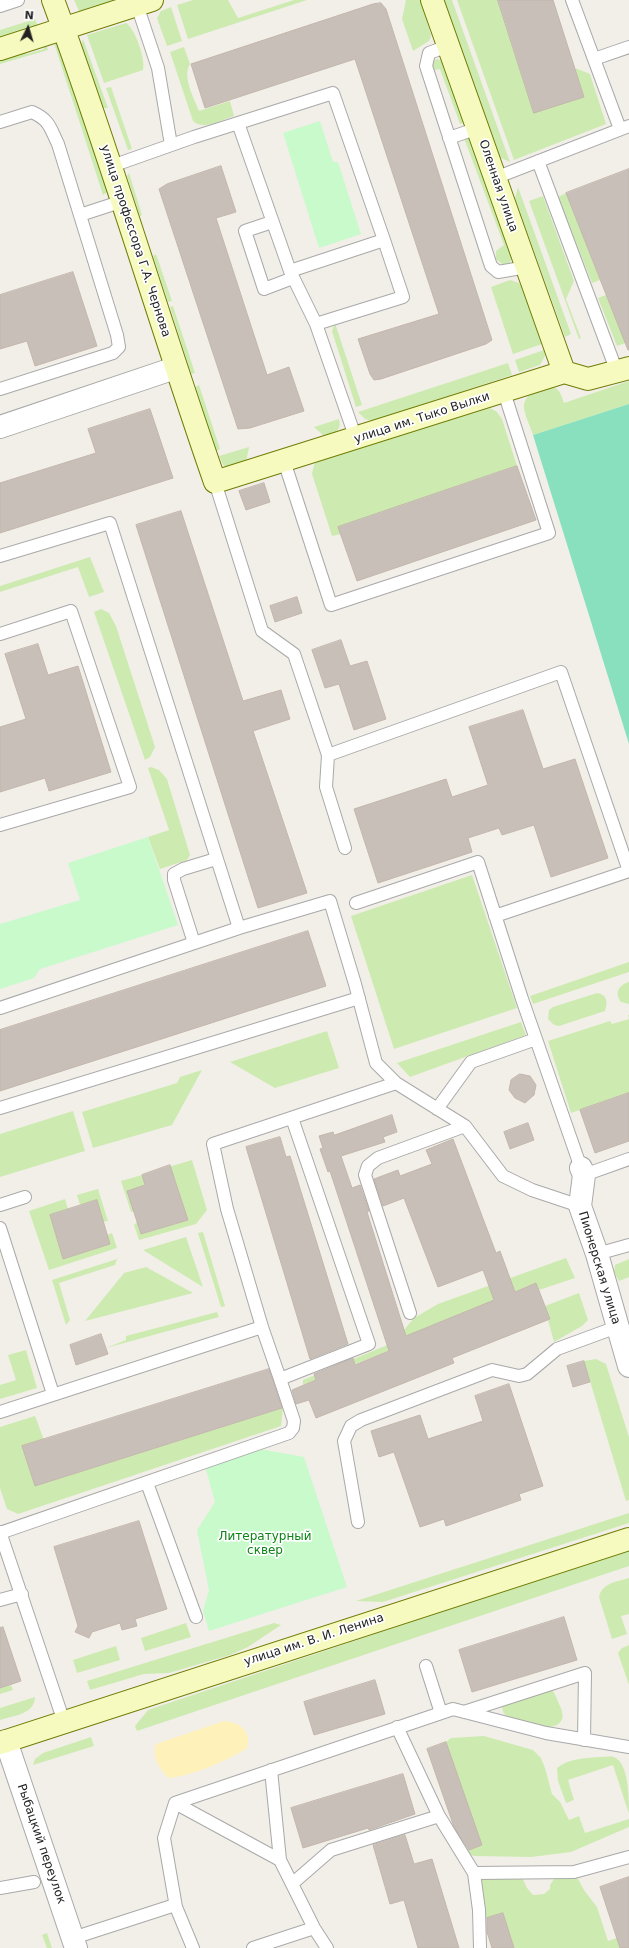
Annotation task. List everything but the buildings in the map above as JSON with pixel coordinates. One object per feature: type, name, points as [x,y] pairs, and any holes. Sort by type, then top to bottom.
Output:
[{"type":"street","name":"улица профессора Г.А. Чернова","points":[[53,0],[112,166],[175,368],[215,482]]},
{"type":"street","name":"Оленная улица","points":[[432,0],[564,372]]},
{"type":"street","points":[[0,49],[144,2]]},
{"type":"street","points":[[0,427],[175,368]]},
{"type":"street","points":[[564,372],[588,379],[623,370]]},
{"type":"street","name":"улица им. Тыко Вылки","points":[[215,482],[356,439],[564,372]]},
{"type":"street","name":"Пионерская улица","points":[[582,1171],[580,1206],[597,1254],[629,1366]]},
{"type":"street","name":"улица им. В. И. Ленина","points":[[3,1742],[629,1539]]},
{"type":"street","name":"Рыбацкий переулок","points":[[3,1742],[75,1943]]},
{"type":"lane","points":[[0,6],[18,0]]},
{"type":"lane","points":[[495,178],[625,128],[594,59],[572,0]]},
{"type":"lane","points":[[144,2],[158,68],[171,145]]},
{"type":"lane","points":[[448,46],[429,53],[426,66],[491,266],[498,272],[527,267]]},
{"type":"lane","points":[[594,59],[629,47]]},
{"type":"lane","points":[[112,166],[171,145],[333,93],[384,240],[402,297],[316,324]]},
{"type":"lane","points":[[0,122],[32,112],[44,117],[58,144],[117,335],[119,347],[113,352],[0,389]]},
{"type":"lane","points":[[238,123],[291,275],[316,324],[356,439]]},
{"type":"lane","points":[[449,138],[478,128]]},
{"type":"lane","points":[[538,161],[623,370]]},
{"type":"lane","points":[[80,215],[123,201]]},
{"type":"lane","points":[[272,222],[245,232],[264,289],[291,275],[384,240]]},
{"type":"lane","points":[[284,461],[332,605],[339,603],[549,533],[504,392]]},
{"type":"lane","points":[[215,482],[262,631],[294,654],[328,755],[326,787],[345,848]]},
{"type":"lane","points":[[0,556],[110,523],[238,928]]},
{"type":"lane","points":[[0,634],[71,611],[130,786],[0,825]]},
{"type":"lane","points":[[328,755],[561,672],[629,871],[495,916]]},
{"type":"lane","points":[[194,943],[174,880],[174,874],[183,869],[216,859]]},
{"type":"lane","points":[[356,903],[478,862],[536,1039],[582,1171],[629,1159]]},
{"type":"lane","points":[[0,1008],[238,928],[330,901],[359,998],[376,1063],[396,1083],[465,1126],[503,1176],[532,1190],[580,1206]]},
{"type":"lane","points":[[0,1108],[359,998]]},
{"type":"lane","points":[[437,1109],[471,1062],[536,1039]]},
{"type":"lane","points":[[64,1722],[22,1594],[1,1537],[147,1483],[289,1433],[294,1421],[262,1327],[227,1209],[213,1144],[396,1083]]},
{"type":"lane","points":[[280,1380],[369,1344],[292,1118]]},
{"type":"lane","points":[[410,1313],[365,1175],[368,1166],[378,1158],[465,1126]]},
{"type":"lane","points":[[0,1205],[25,1197]]},
{"type":"lane","points":[[0,1228],[53,1394]]},
{"type":"lane","points":[[597,1254],[629,1245]]},
{"type":"lane","points":[[0,1412],[262,1327]]},
{"type":"lane","points":[[358,1522],[344,1442],[351,1426],[361,1420],[492,1370],[499,1370],[519,1376],[527,1374],[557,1349],[617,1327]]},
{"type":"lane","points":[[147,1483],[196,1617]]},
{"type":"lane","points":[[0,1600],[22,1594]]},
{"type":"lane","points":[[426,1666],[441,1713]]},
{"type":"lane","points":[[464,1712],[585,1673],[584,1740]]},
{"type":"lane","points":[[175,1802],[453,1709],[546,1734],[629,1747]]},
{"type":"lane","points":[[397,1727],[439,1816],[474,1873],[479,1910],[480,1948]]},
{"type":"lane","points":[[271,1770],[280,1860],[293,1882],[314,1928],[327,1948]]},
{"type":"lane","points":[[175,1802],[280,1860]]},
{"type":"lane","points":[[175,1802],[164,1838],[175,1905],[193,1948]]},
{"type":"lane","points":[[293,1882],[331,1850],[439,1816]]},
{"type":"lane","points":[[474,1873],[574,1872],[629,1857]]},
{"type":"lane","points":[[0,1888],[34,1882]]},
{"type":"lane","points":[[75,1943],[175,1905]]},
{"type":"lane","points":[[253,1948],[314,1928]]},
{"type":"green space","points":[[74,0],[122,0],[84,11],[79,11]]},
{"type":"green space","points":[[193,0],[228,0],[238,18],[294,0],[307,0],[188,39],[177,5]]},
{"type":"green space","points":[[406,0],[421,0],[431,36],[429,41],[413,51],[402,19]]},
{"type":"green space","points":[[444,0],[452,0],[510,162],[499,157]]},
{"type":"green space","points":[[457,0],[498,0],[534,112],[584,97],[575,68],[590,74],[606,124],[514,160]]},
{"type":"green space","points":[[171,7],[182,41],[167,46],[157,18],[161,11]]},
{"type":"green space","points":[[35,19],[38,27],[0,39],[0,30]]},
{"type":"green space","points":[[126,23],[133,31],[139,45],[144,65],[143,70],[104,83],[87,35]]},
{"type":"green space","points":[[83,39],[108,108],[103,108],[81,46]]},
{"type":"green space","points":[[54,43],[61,46],[109,191],[103,195]]},
{"type":"green space","points":[[46,44],[48,50],[0,64],[0,57],[25,49],[27,54],[44,49],[43,45]]},
{"type":"green space","points":[[184,47],[190,64],[187,75],[188,81],[199,111],[230,101],[234,116],[207,125],[197,124],[193,121],[170,52]]},
{"type":"green space","points":[[437,59],[443,61],[464,123],[460,124],[440,69],[435,70],[432,66],[434,60]]},
{"type":"green space","points":[[111,87],[132,149],[128,150],[106,88]]},
{"type":"green space","points":[[320,121],[333,162],[338,162],[361,234],[319,248],[283,133]]},
{"type":"green space","points":[[469,136],[512,256],[510,264],[502,264],[496,259],[496,251],[504,245],[464,138]]},
{"type":"green space","points":[[129,173],[142,215],[140,216],[127,176]]},
{"type":"green space","points":[[518,187],[571,334],[565,337],[515,198]]},
{"type":"green space","points":[[566,193],[600,280],[592,283],[558,197]]},
{"type":"green space","points":[[543,196],[574,281],[566,299],[581,338],[579,339],[529,201]]},
{"type":"green space","points":[[156,254],[172,301],[168,302],[153,256]]},
{"type":"green space","points":[[510,280],[519,283],[523,288],[542,344],[513,354],[491,287]]},
{"type":"green space","points":[[606,295],[620,329],[629,326],[629,342],[617,346],[598,298]]},
{"type":"green space","points":[[173,306],[195,373],[191,374],[170,307]]},
{"type":"green space","points":[[335,323],[362,405],[356,407],[332,331]]},
{"type":"green space","points":[[544,350],[545,356],[540,365],[519,372],[515,360]]},
{"type":"green space","points":[[508,363],[512,375],[372,421],[365,419],[358,412]]},
{"type":"green space","points":[[629,381],[629,404],[533,435],[526,418],[524,408],[527,397],[537,389],[549,386],[555,388],[559,391],[564,403]]},
{"type":"green space","points":[[199,385],[220,449],[216,451],[195,387]]},
{"type":"green space","points":[[629,404],[629,744],[533,435]]},
{"type":"green space","points":[[490,408],[497,412],[502,419],[517,466],[339,527],[341,534],[332,536],[312,474],[314,465],[317,461]]},
{"type":"green space","points":[[339,419],[339,429],[325,437],[314,427]]},
{"type":"green space","points":[[249,447],[246,463],[227,467],[223,465],[219,456]]},
{"type":"green space","points":[[90,557],[104,592],[89,597],[78,567],[0,592],[0,586]]},
{"type":"green space","points":[[101,609],[109,613],[116,626],[155,747],[150,757],[145,760],[94,612]]},
{"type":"green space","points":[[151,767],[159,770],[167,779],[190,855],[187,860],[160,869],[148,837],[169,830],[148,768]]},
{"type":"green space","points":[[148,837],[178,925],[40,969],[34,978],[0,989],[0,924],[80,900],[68,863]]},
{"type":"green space","points":[[472,875],[517,1008],[394,1049],[351,916]]},
{"type":"green space","points":[[629,962],[629,972],[533,1004],[530,996]]},
{"type":"green space","points":[[629,982],[629,1004],[621,1002],[618,992],[620,987]]},
{"type":"green space","points":[[597,993],[603,995],[606,999],[605,1011],[559,1026],[554,1025],[548,1019],[549,1010],[553,1007]]},
{"type":"green space","points":[[629,1019],[629,1093],[571,1113],[548,1041],[610,1021],[612,1024]]},
{"type":"green space","points":[[521,1022],[526,1035],[410,1077],[397,1063]]},
{"type":"green space","points":[[327,1031],[339,1068],[275,1088],[230,1062]]},
{"type":"green space","points":[[202,1070],[172,1125],[93,1148],[82,1112],[177,1083],[180,1077]]},
{"type":"green space","points":[[73,1111],[85,1151],[0,1177],[0,1134]]},
{"type":"green space","points":[[192,1160],[207,1210],[196,1224],[139,1240],[134,1225],[137,1222],[142,1234],[188,1220],[174,1176],[155,1171]]},
{"type":"green space","points":[[142,1175],[145,1185],[134,1211],[131,1212],[121,1181]]},
{"type":"green space","points":[[98,1189],[108,1221],[103,1222],[97,1201],[80,1205],[77,1195]]},
{"type":"green space","points":[[65,1199],[68,1209],[50,1215],[63,1259],[110,1244],[107,1235],[112,1233],[117,1248],[49,1270],[29,1211]]},
{"type":"green space","points":[[203,1232],[225,1306],[221,1307],[198,1233]]},
{"type":"green space","points":[[186,1237],[203,1287],[143,1250]]},
{"type":"green space","points":[[566,1258],[575,1278],[539,1290],[536,1283],[428,1327],[431,1334],[303,1385],[303,1380],[385,1346],[399,1336],[414,1318],[438,1304]]},
{"type":"green space","points":[[117,1259],[115,1265],[59,1283],[70,1320],[66,1325],[52,1280]]},
{"type":"green space","points":[[629,1259],[629,1277],[619,1281],[614,1272],[615,1265]]},
{"type":"green space","points":[[146,1267],[193,1293],[85,1321],[124,1273]]},
{"type":"green space","points":[[579,1293],[588,1320],[582,1326],[554,1342],[548,1320],[550,1319],[545,1306]]},
{"type":"green space","points":[[217,1312],[219,1317],[106,1348],[126,1340],[126,1336]]},
{"type":"green space","points":[[26,1350],[37,1388],[0,1399],[0,1385],[16,1380],[8,1355]]},
{"type":"green space","points":[[596,1359],[606,1364],[629,1437],[629,1500],[626,1501],[584,1361]]},
{"type":"green space","points":[[283,1408],[281,1426],[18,1514],[7,1509],[0,1488],[0,1427],[35,1416],[44,1440],[23,1447],[35,1486]]},
{"type":"green space","name":"Литературный сквер","points":[[260,1449],[304,1457],[347,1587],[209,1631],[203,1611],[209,1590],[197,1530],[215,1502],[205,1466]]},
{"type":"green space","points":[[629,1513],[629,1523],[383,1602],[356,1601]]},
{"type":"green space","points":[[629,1549],[629,1566],[137,1731],[135,1726],[148,1710]]},
{"type":"green space","points":[[629,1578],[629,1614],[621,1616],[627,1634],[612,1639],[599,1597],[606,1586]]},
{"type":"green space","points":[[186,1623],[191,1637],[145,1651],[141,1638]]},
{"type":"green space","points":[[274,1623],[281,1625],[248,1647],[230,1655],[169,1673],[144,1674],[90,1690],[87,1681]]},
{"type":"green space","points":[[629,1645],[629,1685],[618,1653],[622,1648]]},
{"type":"green space","points":[[116,1646],[120,1660],[77,1673],[73,1660]]},
{"type":"green space","points":[[11,1685],[13,1690],[0,1694],[0,1688]]},
{"type":"green space","points":[[551,1689],[560,1706],[563,1716],[560,1723],[553,1726],[544,1727],[533,1726],[513,1720],[506,1716],[503,1712],[502,1705]]},
{"type":"green space","points":[[35,1697],[34,1703],[27,1711],[0,1720],[0,1708]]},
{"type":"green space","points":[[484,1736],[533,1750],[541,1758],[552,1794],[560,1802],[569,1820],[579,1816],[585,1833],[629,1819],[629,1827],[571,1852],[531,1857],[474,1856],[463,1852],[482,1845],[446,1742],[451,1738]]},
{"type":"green space","points":[[91,1737],[94,1746],[33,1765],[35,1759],[43,1753]]},
{"type":"green space","points":[[614,1757],[623,1766],[627,1782],[629,1814],[613,1765],[568,1780],[574,1800],[566,1803],[558,1781],[557,1768],[572,1760]]},
{"type":"green space","points":[[498,1867],[512,1867],[518,1869],[527,1888],[533,1895],[544,1894],[550,1889],[550,1885],[554,1879],[567,1876],[577,1877],[584,1890],[597,1907],[608,1941],[629,1934],[629,1948],[514,1948],[503,1913],[483,1920],[480,1882],[488,1870]]},
{"type":"green space","points":[[47,1933],[52,1948],[47,1948],[42,1935]]},
{"type":"sand","points":[[224,1721],[235,1723],[243,1728],[248,1737],[247,1748],[209,1767],[178,1777],[168,1778],[159,1767],[155,1758],[156,1744]]}]
